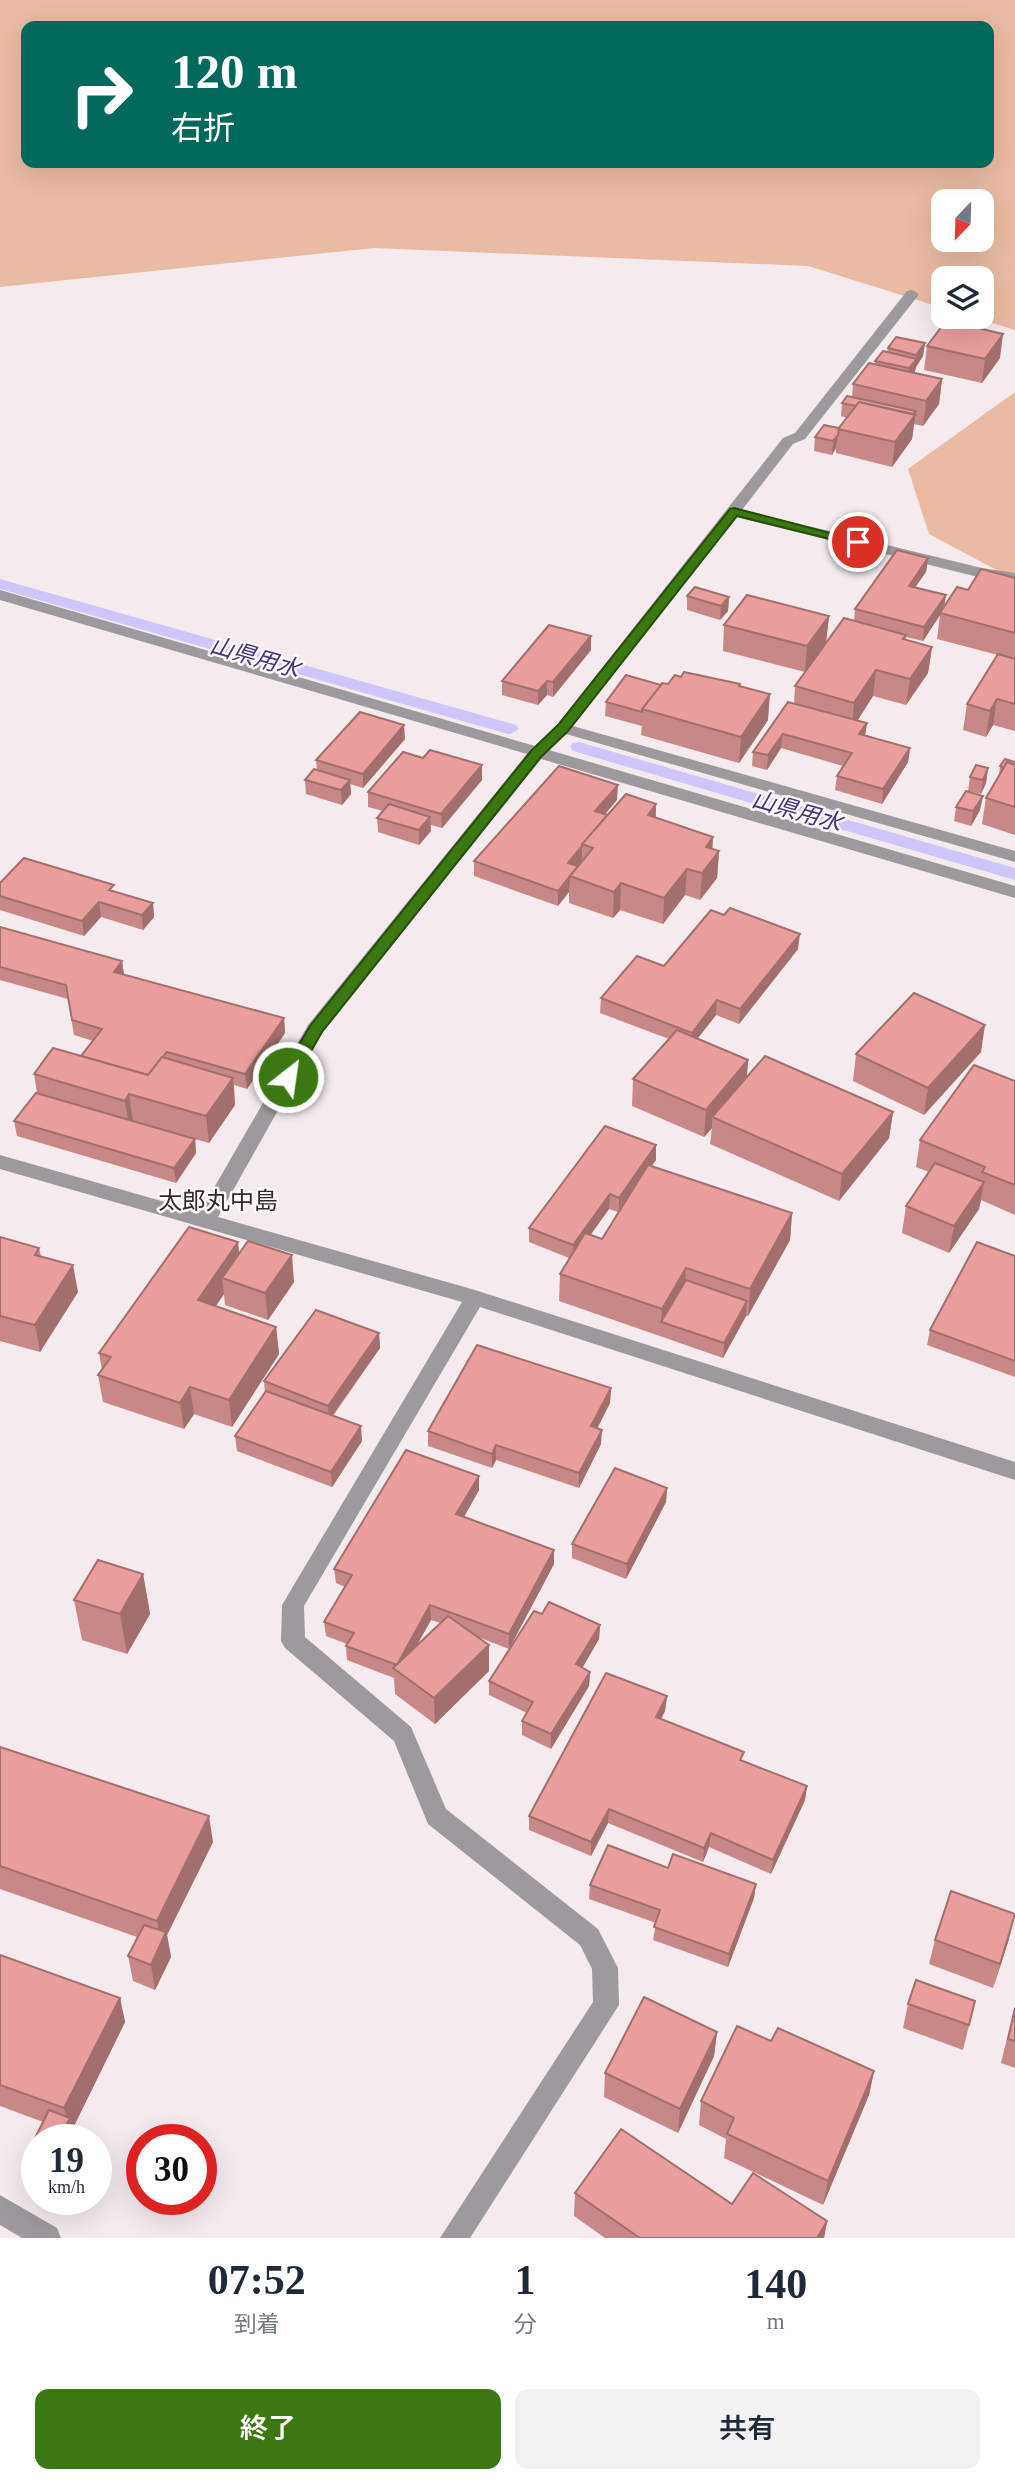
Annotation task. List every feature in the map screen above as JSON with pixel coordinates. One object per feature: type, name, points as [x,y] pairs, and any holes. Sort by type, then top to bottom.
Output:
[{"type":"street","points":[[206,1220],[316,1029],[536,754],[563,728],[788,441],[800,436],[912,295]]},
{"type":"street","points":[[734,512],[982,573],[1015,578]]},
{"type":"street","points":[[0,594],[536,754],[1015,892]]},
{"type":"street","points":[[563,728],[1015,857]]},
{"type":"street","points":[[0,1162],[475,1298],[1015,1471]]},
{"type":"street","points":[[454,2238],[606,2005],[605,1968],[589,1937],[437,1816],[403,1734],[293,1641],[293,1605],[475,1298]]},
{"type":"street","points":[[0,2209],[47,2238]]},
{"type":"shaded area","points":[[0,0],[1015,0],[1015,330],[994,324],[994,266],[931,266],[931,304],[808,266],[374,248],[0,287]]},
{"type":"shaded area","points":[[1015,392],[1015,580],[929,534],[908,469]]},
{"type":"building","points":[[940,329],[982,329],[1003,334],[985,359],[927,346]]},
{"type":"building","points":[[896,337],[925,343],[916,355],[888,348]]},
{"type":"building","points":[[883,351],[917,359],[909,368],[875,361]]},
{"type":"building","points":[[869,363],[942,379],[926,401],[853,384]]},
{"type":"building","points":[[847,396],[916,411],[913,414],[859,402],[856,406],[842,403]]},
{"type":"building","points":[[859,402],[915,415],[895,442],[838,429]]},
{"type":"building","points":[[824,425],[839,428],[833,441],[815,437]]},
{"type":"building","points":[[897,550],[928,558],[909,586],[946,595],[924,627],[855,609]]},
{"type":"building","points":[[981,569],[1015,578],[1015,633],[940,613],[957,587],[968,590]]},
{"type":"building","points":[[695,587],[729,597],[721,606],[687,596]]},
{"type":"building","points":[[747,595],[829,616],[807,646],[724,625]]},
{"type":"building","points":[[844,618],[906,635],[903,639],[932,647],[910,679],[876,670],[854,703],[795,686]]},
{"type":"building","points":[[549,625],[591,636],[553,682],[547,681],[538,691],[502,681]]},
{"type":"building","points":[[998,654],[1015,659],[1015,704],[997,699],[990,711],[967,704]]},
{"type":"building","points":[[684,672],[740,684],[739,686],[770,694],[741,737],[642,709],[662,683],[668,684],[675,675],[681,677]]},
{"type":"building","points":[[626,675],[661,685],[642,712],[606,702]]},
{"type":"building","points":[[788,702],[867,723],[859,734],[910,748],[883,789],[837,776],[852,753],[783,734],[768,755],[753,752]]},
{"type":"building","points":[[360,712],[404,725],[363,774],[316,760]]},
{"type":"building","points":[[430,750],[482,765],[441,814],[368,792],[403,752],[423,758]]},
{"type":"building","points":[[1005,759],[1015,762],[1015,765],[1007,762],[1004,768],[1000,766]]},
{"type":"building","points":[[1007,762],[1015,765],[1015,807],[986,798]]},
{"type":"building","points":[[976,765],[988,768],[983,780],[970,777]]},
{"type":"building","points":[[559,766],[618,785],[595,811],[608,815],[568,863],[578,866],[558,891],[474,861]]},
{"type":"building","points":[[314,769],[350,780],[341,790],[305,780]]},
{"type":"building","points":[[966,791],[983,796],[973,811],[956,807]]},
{"type":"building","points":[[626,794],[656,804],[648,815],[713,837],[706,847],[719,851],[702,873],[687,869],[664,898],[621,883],[614,892],[570,876],[593,848],[582,844]]},
{"type":"building","points":[[389,804],[430,817],[419,830],[377,818]]},
{"type":"building","points":[[24,858],[114,885],[109,890],[153,903],[142,915],[99,902],[82,921],[0,896],[0,883]]},
{"type":"building","points":[[730,908],[800,934],[740,1009],[717,1000],[692,1033],[601,998],[637,956],[664,966],[711,910],[724,915]]},
{"type":"building","points":[[0,927],[122,961],[114,972],[284,1018],[245,1074],[167,1052],[148,1075],[81,1056],[102,1029],[72,1020],[66,985],[0,967]]},
{"type":"building","points":[[914,993],[985,1025],[928,1088],[856,1054]]},
{"type":"building","points":[[677,1030],[748,1060],[706,1110],[633,1079]]},
{"type":"building","points":[[53,1048],[148,1075],[162,1057],[233,1078],[206,1116],[129,1094],[125,1101],[34,1074]]},
{"type":"building","points":[[765,1056],[893,1112],[842,1174],[712,1117]]},
{"type":"building","points":[[974,1065],[1015,1081],[1015,1185],[982,1172],[985,1167],[920,1140]]},
{"type":"building","points":[[36,1093],[195,1139],[174,1168],[14,1121]]},
{"type":"building","points":[[605,1126],[656,1145],[619,1198],[610,1194],[573,1245],[529,1228]]},
{"type":"building","points":[[935,1163],[984,1182],[954,1226],[906,1206]]},
{"type":"building","points":[[648,1165],[792,1213],[750,1289],[686,1268],[662,1309],[560,1274],[585,1233],[602,1239]]},
{"type":"building","points":[[189,1227],[238,1242],[198,1300],[276,1327],[229,1400],[190,1387],[180,1403],[98,1375],[111,1357],[99,1353]]},
{"type":"building","points":[[0,1237],[39,1248],[35,1255],[73,1265],[35,1325],[0,1316]]},
{"type":"building","points":[[248,1241],[292,1255],[265,1293],[222,1278]]},
{"type":"building","points":[[977,1242],[1015,1256],[1015,1361],[930,1330]]},
{"type":"building","points":[[686,1280],[747,1301],[724,1343],[661,1322]]},
{"type":"building","points":[[316,1310],[379,1333],[328,1406],[264,1381]]},
{"type":"building","points":[[477,1345],[611,1388],[591,1426],[602,1430],[579,1473],[496,1445],[492,1454],[428,1431]]},
{"type":"building","points":[[266,1391],[361,1426],[331,1472],[235,1436]]},
{"type":"building","points":[[406,1450],[479,1476],[456,1514],[554,1550],[509,1634],[430,1605],[397,1665],[346,1646],[354,1633],[324,1622],[352,1575],[334,1569]]},
{"type":"building","points":[[615,1468],[667,1488],[627,1564],[572,1544]]},
{"type":"building","points":[[98,1560],[143,1574],[120,1614],[74,1600]]},
{"type":"building","points":[[549,1602],[600,1625],[576,1664],[590,1672],[551,1734],[522,1721],[533,1702],[489,1681],[534,1611],[542,1614]]},
{"type":"building","points":[[448,1616],[489,1645],[434,1698],[393,1668]]},
{"type":"building","points":[[606,1673],[667,1696],[656,1717],[744,1752],[740,1760],[807,1786],[773,1860],[711,1833],[704,1848],[609,1809],[591,1842],[529,1816]]},
{"type":"building","points":[[0,1747],[209,1816],[157,1921],[0,1866]]},
{"type":"building","points":[[608,1845],[668,1868],[673,1854],[756,1884],[729,1954],[654,1927],[660,1910],[590,1885]]},
{"type":"building","points":[[951,1891],[1015,1914],[1000,1964],[935,1940]]},
{"type":"building","points":[[144,1925],[166,1932],[151,1965],[128,1956]]},
{"type":"building","points":[[0,1955],[120,1998],[64,2108],[0,2085]]},
{"type":"building","points":[[916,1980],[975,2001],[969,2025],[908,2004]]},
{"type":"building","points":[[644,1997],[717,2032],[680,2109],[605,2073]]},
{"type":"building","points":[[1015,2008],[1015,2041],[1008,2039]]},
{"type":"building","points":[[737,2026],[771,2041],[778,2028],[874,2071],[828,2181],[727,2134],[734,2118],[701,2101]]},
{"type":"building","points":[[49,2110],[70,2118],[67,2124],[42,2124]]},
{"type":"building","points":[[621,2129],[732,2204],[753,2173],[827,2221],[817,2238],[640,2238],[575,2193]]},
{"type":"waterway","name":"山県用水","points":[[0,584],[510,729]]},
{"type":"waterway","name":"山県用水","points":[[579,747],[1015,874]]},
{"type":"district","name":"太郎丸中島","points":[[218,1201]]},
{"type":"route","points":[[288,1077],[316,1029],[536,754],[563,728],[734,512],[858,542]]}]
